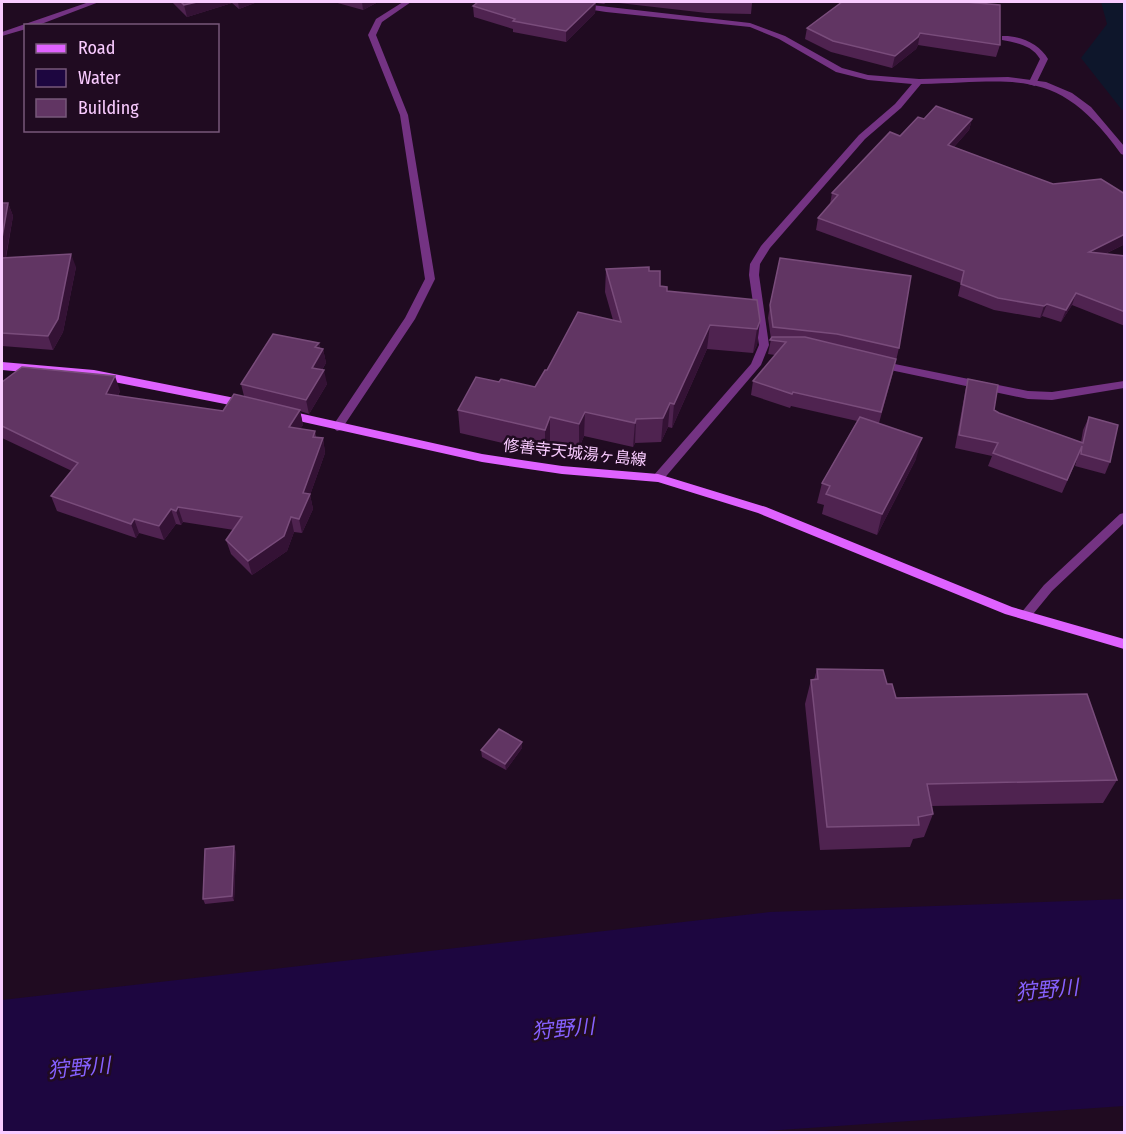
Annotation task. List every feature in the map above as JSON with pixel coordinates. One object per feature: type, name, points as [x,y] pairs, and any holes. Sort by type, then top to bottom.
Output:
[{"type":"main road","name":"修善寺天城湯ヶ島線","points":[[2,366],[94,374],[213,396],[337,427],[482,459],[562,470],[658,478],[762,510],[1009,611],[1125,644]]},
{"type":"street","points":[[32,24],[95,2]]},
{"type":"street","points":[[337,427],[410,319],[430,279],[404,115],[372,35],[380,21],[407,2]]},
{"type":"street","points":[[555,2],[621,12],[716,20],[758,27],[849,74],[919,82],[984,78],[1059,90],[1094,113],[1125,152]]},
{"type":"street","points":[[618,2],[621,12]]},
{"type":"street","points":[[2,34],[24,27]]},
{"type":"street","points":[[1005,38],[1035,48],[1041,53],[1044,59],[1032,84]]},
{"type":"street","points":[[658,478],[770,345],[754,274],[761,255],[862,137],[898,106],[919,82]]},
{"type":"street","points":[[866,361],[1028,395],[1074,394],[1125,386]]},
{"type":"street","points":[[1025,616],[1048,588],[1125,517]]},
{"type":"shaded area","points":[[1101,2],[1124,2],[1124,110],[1081,58],[1107,24]]},
{"type":"water","name":"狩野川","points":[[1124,899],[1124,1106],[753,1132],[2,1132],[2,1000],[770,912]]},
{"type":"building","points":[[181,2],[197,2],[184,5]]},
{"type":"building","points":[[478,2],[596,2],[566,31],[513,21],[515,19],[473,6]]},
{"type":"building","points":[[842,2],[966,2],[1000,5],[1000,45],[920,33],[895,56],[833,41],[807,28]]},
{"type":"building","points":[[936,106],[972,119],[948,145],[1053,184],[1101,179],[1125,194],[1125,234],[1089,252],[1125,256],[1125,312],[1076,293],[1066,310],[1047,304],[1044,306],[998,298],[961,284],[964,271],[818,218],[838,195],[832,193],[890,132],[900,136],[918,117],[924,119]]},
{"type":"building","points":[[2,203],[8,203],[2,238]]},
{"type":"building","points":[[71,254],[58,319],[48,336],[2,333],[2,258]]},
{"type":"building","points":[[780,258],[911,276],[899,348],[837,334],[773,327],[770,305]]},
{"type":"building","points":[[649,267],[649,271],[660,271],[660,286],[667,287],[667,291],[757,300],[760,321],[757,329],[710,325],[674,404],[670,403],[663,418],[636,419],[635,423],[585,412],[579,424],[550,417],[545,430],[458,410],[476,377],[499,382],[501,379],[535,387],[547,370],[578,312],[621,322],[606,269]]},
{"type":"building","points":[[273,334],[319,343],[315,347],[323,349],[312,368],[324,370],[306,400],[241,384]]},
{"type":"building","points":[[772,337],[805,337],[896,359],[881,412],[793,392],[792,394],[753,381],[786,342],[770,340]]},
{"type":"building","points":[[22,367],[115,376],[106,394],[223,411],[234,394],[300,410],[289,427],[315,431],[313,437],[323,438],[303,493],[310,494],[299,519],[291,517],[284,536],[248,561],[226,540],[242,517],[178,507],[176,511],[171,509],[159,526],[134,519],[131,524],[51,496],[78,463],[2,426],[2,382]]},
{"type":"building","points":[[968,379],[998,385],[994,410],[999,413],[1083,443],[1089,417],[1118,425],[1110,462],[1081,454],[1082,446],[1067,480],[993,453],[998,443],[959,435]]},
{"type":"building","points":[[860,417],[922,438],[882,514],[826,494],[830,486],[822,483]]},
{"type":"building","points":[[817,669],[883,670],[887,684],[892,684],[896,698],[1087,694],[1117,780],[927,784],[933,814],[918,817],[919,825],[827,827],[811,680],[818,679]]},
{"type":"building","points":[[499,729],[522,742],[505,764],[481,750]]},
{"type":"building","points":[[234,846],[232,896],[203,899],[205,849]]}]
